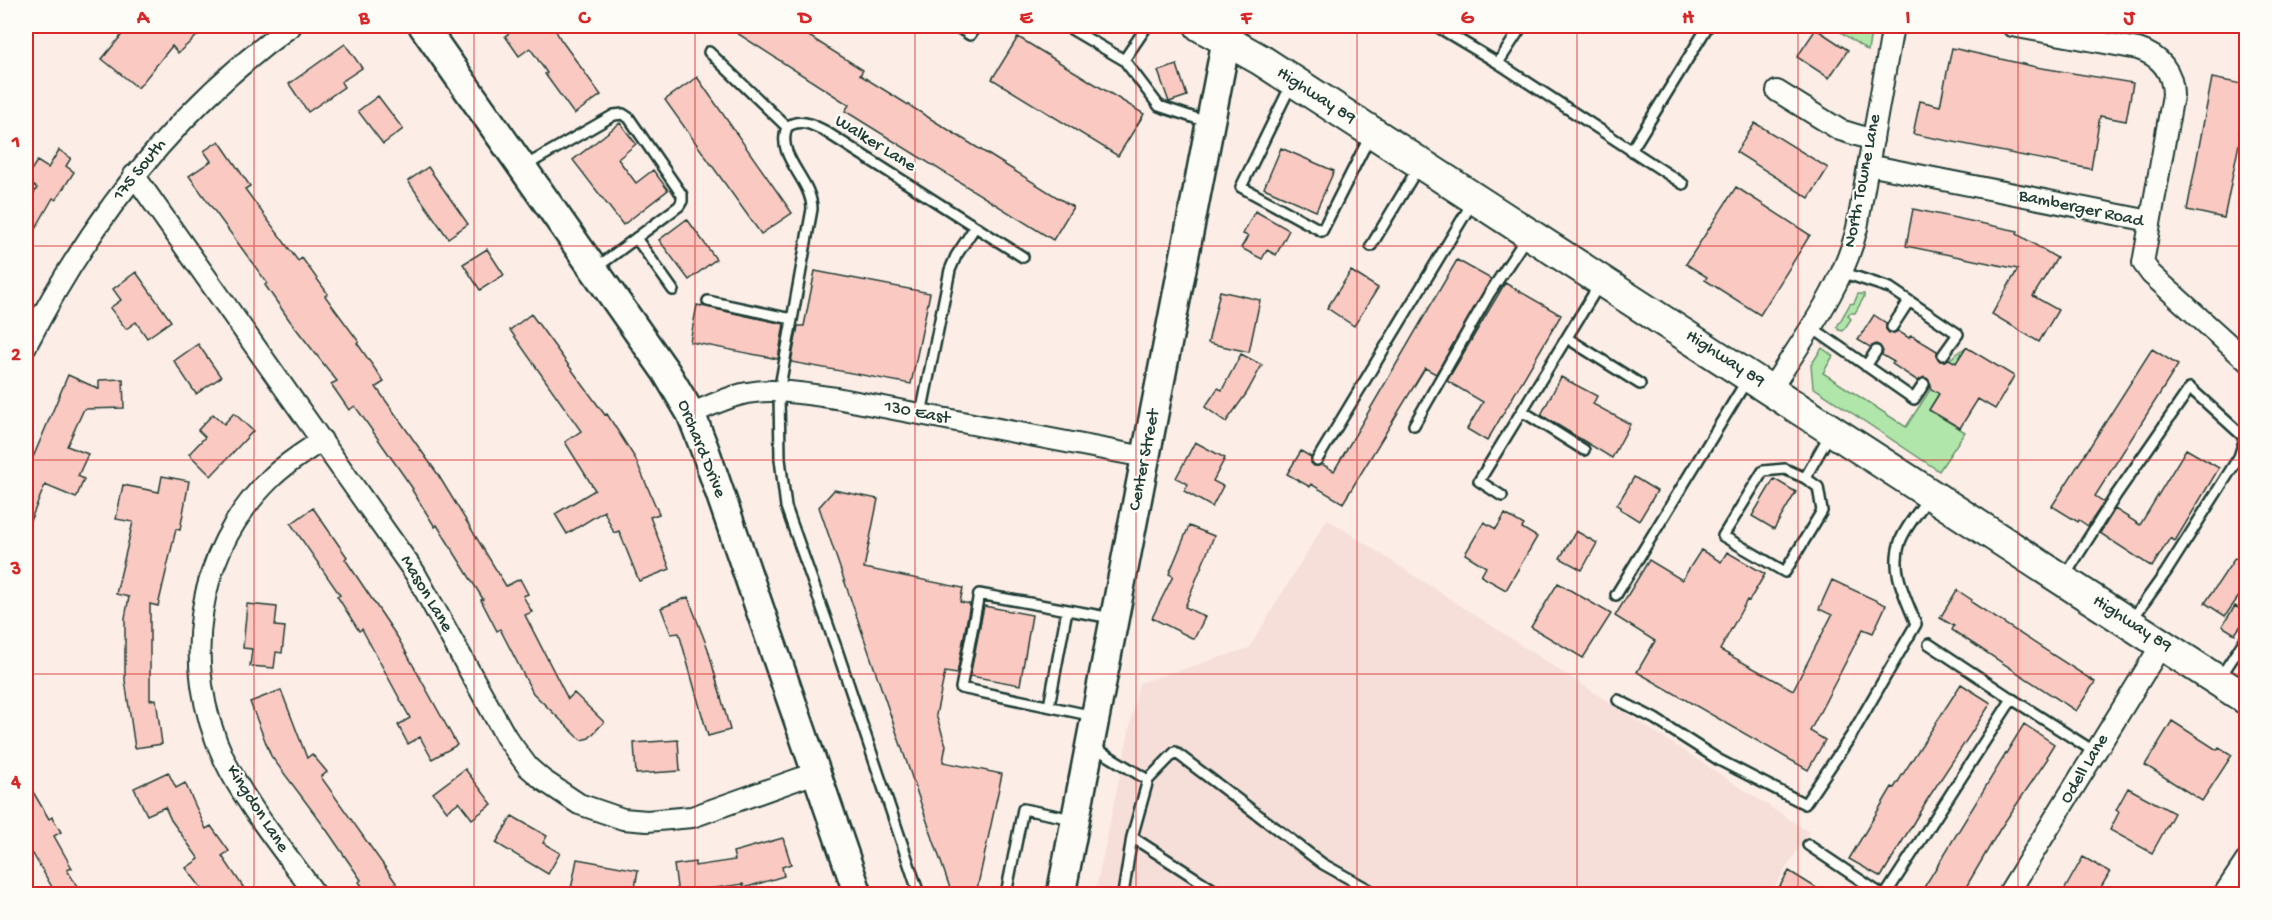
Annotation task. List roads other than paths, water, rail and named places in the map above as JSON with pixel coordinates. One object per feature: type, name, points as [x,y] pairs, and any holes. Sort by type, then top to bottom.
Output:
[{"type":"main road","name":"Orchard Drive","points":[[423,26],[666,372],[690,414],[705,450],[858,894]]},
{"type":"main road","name":"Highway 89","points":[[1200,26],[1227,33],[1261,60],[1420,164],[2247,699]]},
{"type":"main road","name":"Center Street","points":[[1061,894],[1227,33]]},
{"type":"street","name":"175 South","points":[[26,346],[70,265],[134,175],[208,96],[250,57],[291,26]]},
{"type":"street","name":"North Towne Lane","points":[[1760,382],[1811,327],[1841,272],[1854,239],[1893,26]]},
{"type":"street","points":[[2012,26],[2138,49],[2153,54],[2164,64],[2171,79],[2173,95],[2150,221]]},
{"type":"street","points":[[1777,91],[1840,130],[1872,140]]},
{"type":"street","name":"Bamberger Road","points":[[1868,165],[2150,221],[2143,263],[2151,274],[2247,360]]},
{"type":"street","name":"Mason Lane","points":[[134,175],[322,440],[428,595],[517,753],[528,767],[579,804],[616,817],[647,821],[670,820],[714,810],[816,773]]},
{"type":"street","name":"130 East","points":[[690,414],[725,399],[749,393],[779,392],[817,395],[1145,457]]},
{"type":"street","name":"Kingdon Lane","points":[[315,894],[240,788],[225,761],[205,707],[198,650],[206,593],[226,540],[238,518],[271,477],[322,440]]},
{"type":"street","name":"Odell Lane","points":[[2008,894],[2162,644]]},
{"type":"street","points":[[2224,894],[2247,861]]},
{"type":"lane","points":[[956,26],[970,34],[976,26]]},
{"type":"lane","points":[[1066,26],[1124,60],[1159,106],[1209,123]]},
{"type":"lane","points":[[1124,60],[1147,26]]},
{"type":"lane","points":[[1436,26],[1498,63],[1683,184]]},
{"type":"lane","points":[[1498,63],[1522,26]]},
{"type":"lane","points":[[1631,151],[1708,26]]},
{"type":"lane","points":[[709,52],[787,127],[784,140],[787,154],[810,191],[812,202],[779,392],[780,459],[786,507],[919,894]]},
{"type":"lane","points":[[1293,81],[1241,187],[1323,231],[1372,132]]},
{"type":"lane","points":[[523,167],[614,115],[623,114],[629,118],[682,195],[682,201],[679,206],[594,270]]},
{"type":"lane","name":"Walker Lane","points":[[787,127],[804,123],[823,130],[1023,257]]},
{"type":"lane","points":[[1371,246],[1420,164]]},
{"type":"lane","points":[[1317,460],[1474,198]]},
{"type":"lane","points":[[921,414],[950,270],[956,256],[975,227]]},
{"type":"lane","points":[[1414,425],[1489,294],[1529,233]]},
{"type":"lane","points":[[636,238],[673,290]]},
{"type":"lane","points":[[1841,272],[1890,288],[1958,334],[1943,355]]},
{"type":"lane","points":[[1502,496],[1479,481],[1602,280]]},
{"type":"lane","points":[[708,301],[792,319]]},
{"type":"lane","points":[[1892,327],[1909,301]]},
{"type":"lane","points":[[1811,327],[1914,399],[1924,384]]},
{"type":"lane","points":[[1567,338],[1640,384]]},
{"type":"lane","points":[[1866,366],[1876,351]]},
{"type":"lane","points":[[1616,595],[1760,382]]},
{"type":"lane","points":[[2063,579],[2116,495],[2190,388],[2245,438],[2239,457],[2166,572],[2130,623]]},
{"type":"lane","points":[[1522,411],[1584,450]]},
{"type":"lane","points":[[1806,478],[1832,429]]},
{"type":"lane","points":[[1785,469],[1806,478],[1818,487],[1822,511],[1785,572],[1723,536],[1763,471],[1785,469]]},
{"type":"lane","points":[[1618,700],[1655,719],[1719,760],[1805,804],[1851,736],[1916,624],[1900,585],[1896,564],[1900,541],[1931,494]]},
{"type":"lane","points":[[1095,716],[961,688],[979,594],[1114,618]]},
{"type":"lane","points":[[1049,706],[1067,610]]},
{"type":"lane","points":[[2218,680],[2247,638]]},
{"type":"lane","points":[[1929,644],[2095,752]]},
{"type":"lane","points":[[1886,894],[2012,699]]},
{"type":"lane","points":[[1090,744],[1148,780]]},
{"type":"lane","points":[[1123,894],[1132,837],[1148,780],[1175,752],[1323,864],[1377,894]]},
{"type":"lane","points":[[1006,894],[1023,809],[1075,820]]},
{"type":"lane","points":[[1132,837],[1220,894]]},
{"type":"lane","points":[[1808,845],[1881,894]]}]
